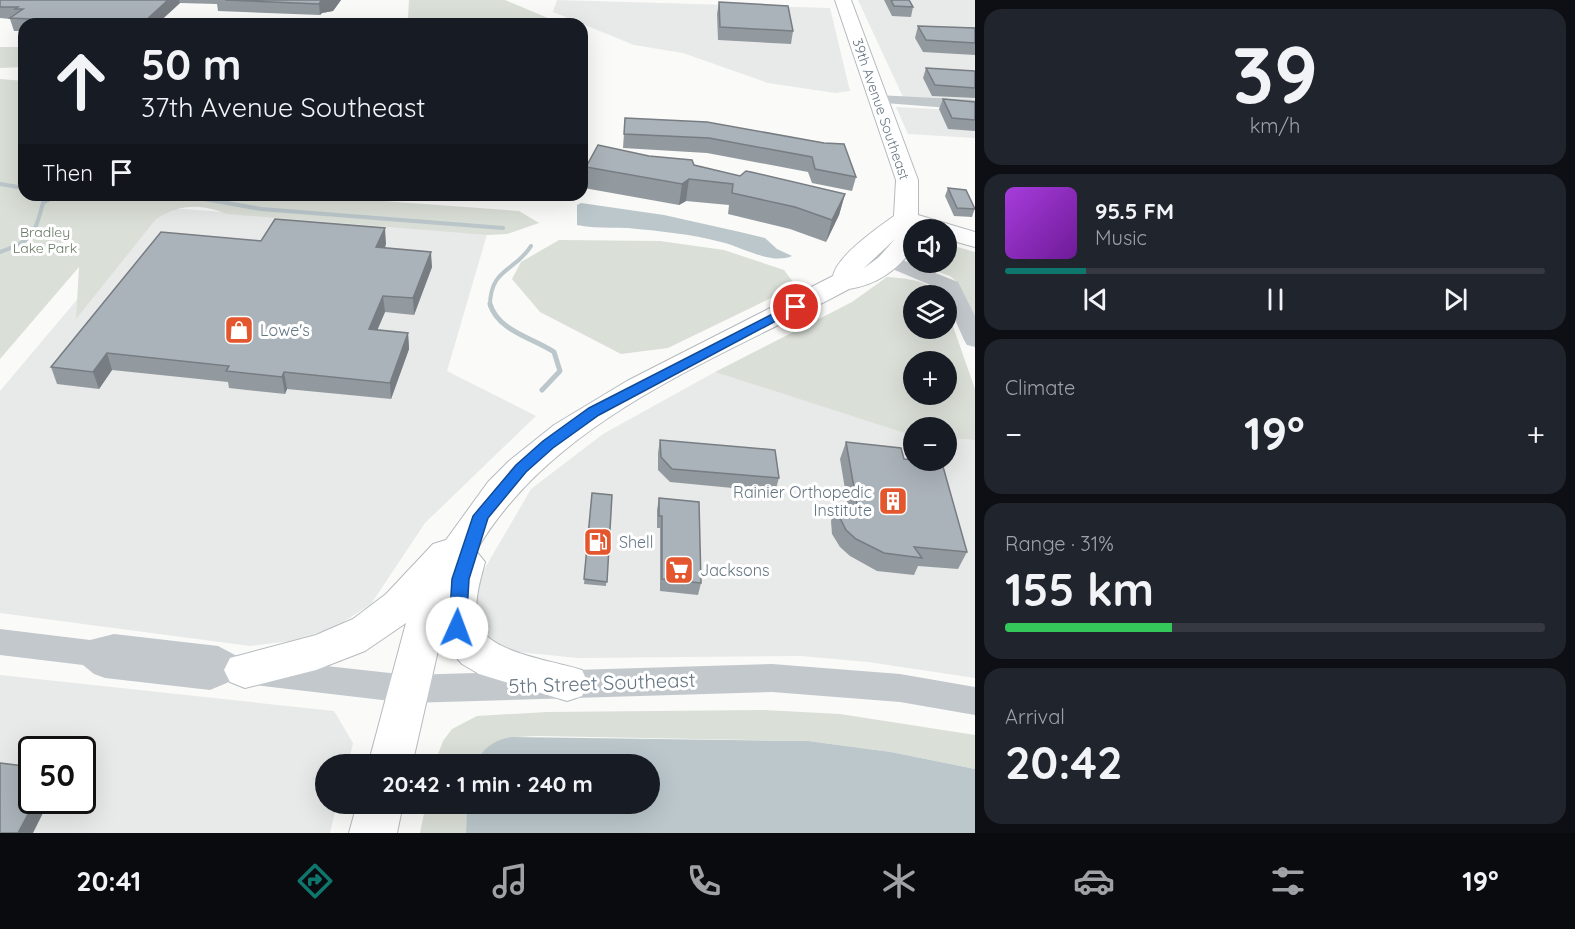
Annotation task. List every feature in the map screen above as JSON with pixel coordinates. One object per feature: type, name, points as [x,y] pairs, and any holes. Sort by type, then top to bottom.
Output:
[{"type":"main road","name":"39th Avenue Southeast","points":[[843,0],[907,180],[906,219]]},
{"type":"main road","points":[[957,234],[975,240]]},
{"type":"main road","name":"39th Avenue Southeast","points":[[880,256],[903,241]]},
{"type":"main road","points":[[237,669],[311,654],[371,628],[402,602],[521,469],[584,417],[842,282],[868,278],[880,256]]},
{"type":"main road","points":[[481,516],[460,579],[456,613],[457,628],[462,639],[482,658],[567,683]]},
{"type":"main road","points":[[393,754],[408,689],[433,605],[465,538],[481,516]]},
{"type":"main road","points":[[373,833],[378,814]]},
{"type":"street","points":[[877,99],[975,105]]},
{"type":"street","points":[[880,256],[951,286],[975,340]]},
{"type":"street","name":"5th Street Southeast","points":[[0,642],[90,653],[105,664],[171,672],[210,676],[237,669],[408,689],[772,678],[900,688],[975,701]]},
{"type":"shaded area","points":[[557,0],[830,8],[850,91],[835,93],[768,83],[683,53],[634,45],[588,26],[588,18],[568,18],[553,12]]},
{"type":"shaded area","points":[[858,0],[975,0],[975,101],[903,97]]},
{"type":"shaded area","points":[[896,107],[975,111],[975,138],[908,134]]},
{"type":"shaded area","points":[[581,203],[664,215],[765,238],[777,249],[792,256],[766,257],[721,242],[675,233],[577,225],[577,205]]},
{"type":"shaded area","points":[[155,207],[488,231],[447,371],[536,416],[425,523],[371,604],[334,628],[290,641],[250,646],[0,613],[0,391]]},
{"type":"shaded area","points":[[715,372],[903,432],[903,471],[957,471],[957,439],[975,440],[975,678],[868,662],[801,656],[578,658],[497,650],[472,621],[481,575],[531,489],[603,434]]},
{"type":"shaded area","points":[[0,675],[334,711],[353,743],[350,754],[315,754],[315,814],[335,814],[330,833],[0,833]]},
{"type":"shaded area","points":[[512,737],[808,741],[891,752],[975,769],[975,833],[466,833],[467,814],[660,814],[660,754],[481,754],[500,740]]},
{"type":"green space","points":[[409,0],[505,0],[548,18],[408,18]]},
{"type":"green space","points":[[0,47],[18,47],[18,67],[0,68]]},
{"type":"green space","name":"Bradley Lake Park","points":[[0,79],[18,80],[18,201],[383,201],[519,211],[539,223],[507,234],[488,235],[228,214],[200,207],[174,210],[156,219],[76,319],[79,267],[0,359]]},
{"type":"green space","points":[[559,240],[660,241],[724,250],[784,270],[796,286],[668,348],[621,354],[540,312],[512,279],[521,262]]},
{"type":"green space","points":[[957,247],[975,252],[975,320],[957,282],[942,273],[957,273]]},
{"type":"green space","points":[[887,277],[916,281],[927,285],[903,285],[903,339],[957,338],[975,389],[975,440],[957,439],[957,417],[903,417],[903,432],[715,372],[852,302]]},
{"type":"green space","points":[[764,710],[840,714],[975,735],[975,769],[891,752],[808,741],[538,736],[501,740],[482,754],[438,754],[443,741],[452,729],[477,716],[547,712]]},
{"type":"green space","points":[[424,814],[467,814],[466,833],[420,833]]},
{"type":"building","points":[[0,0],[168,0],[148,18],[10,18],[23,9],[0,7]]},
{"type":"building","points":[[225,0],[327,0],[319,4]]},
{"type":"building","points":[[891,0],[909,0],[913,7],[894,6]]},
{"type":"building","points":[[719,2],[788,6],[793,31],[720,27]]},
{"type":"building","points":[[918,26],[975,28],[975,43],[926,40]]},
{"type":"building","points":[[926,68],[975,71],[975,88],[935,85]]},
{"type":"building","points":[[943,99],[975,102],[975,120],[952,118]]},
{"type":"building","points":[[625,118],[707,122],[824,143],[844,144],[856,177],[815,169],[812,157],[709,138],[624,134]]},
{"type":"building","points":[[598,145],[649,156],[692,160],[694,165],[740,176],[746,171],[845,194],[832,220],[795,207],[732,193],[733,184],[689,179],[682,184],[588,167]]},
{"type":"building","points":[[948,188],[966,190],[975,209],[957,208]]},
{"type":"building","name":"Lowe's","points":[[275,219],[385,228],[376,247],[431,252],[413,298],[383,296],[369,329],[408,333],[390,383],[284,372],[282,377],[226,371],[229,366],[107,353],[93,372],[51,367],[161,232],[261,241]]},
{"type":"building","points":[[660,440],[775,450],[779,478],[672,469],[661,457]]},
{"type":"building","name":"Rainier Orthopedic Institute","points":[[846,442],[901,448],[903,471],[944,471],[967,552],[914,547],[922,558],[884,553],[856,539],[846,530],[839,516],[837,504],[858,510]]},
{"type":"building","name":"Shell","points":[[592,493],[612,495],[607,582],[584,579]]},
{"type":"building","points":[[659,498],[699,502],[701,583],[662,579],[662,516],[659,516]]},
{"type":"building","points":[[0,763],[18,765],[18,814],[28,814],[18,833],[0,833]]},
{"type":"waterway","points":[[0,184],[18,187]]},
{"type":"waterway","points":[[0,252],[26,240],[34,230],[43,203],[46,201]]},
{"type":"waterway","points":[[216,201],[261,209],[503,228]]},
{"type":"waterway","points":[[490,304],[494,284],[531,246]]},
{"type":"waterway","points":[[490,304],[500,321],[508,327],[554,352],[560,371],[542,390]]},
{"type":"place","name":"Lowe's","points":[[239,330]]},
{"type":"place","name":"Rainier Orthopedic Institute","points":[[893,501]]},
{"type":"place","name":"Shell","points":[[598,542]]},
{"type":"place","name":"Jacksons","points":[[679,570]]},
{"type":"route","points":[[457,628],[456,613],[460,579],[481,516],[499,492],[521,469],[548,444],[594,411],[796,307]]}]
